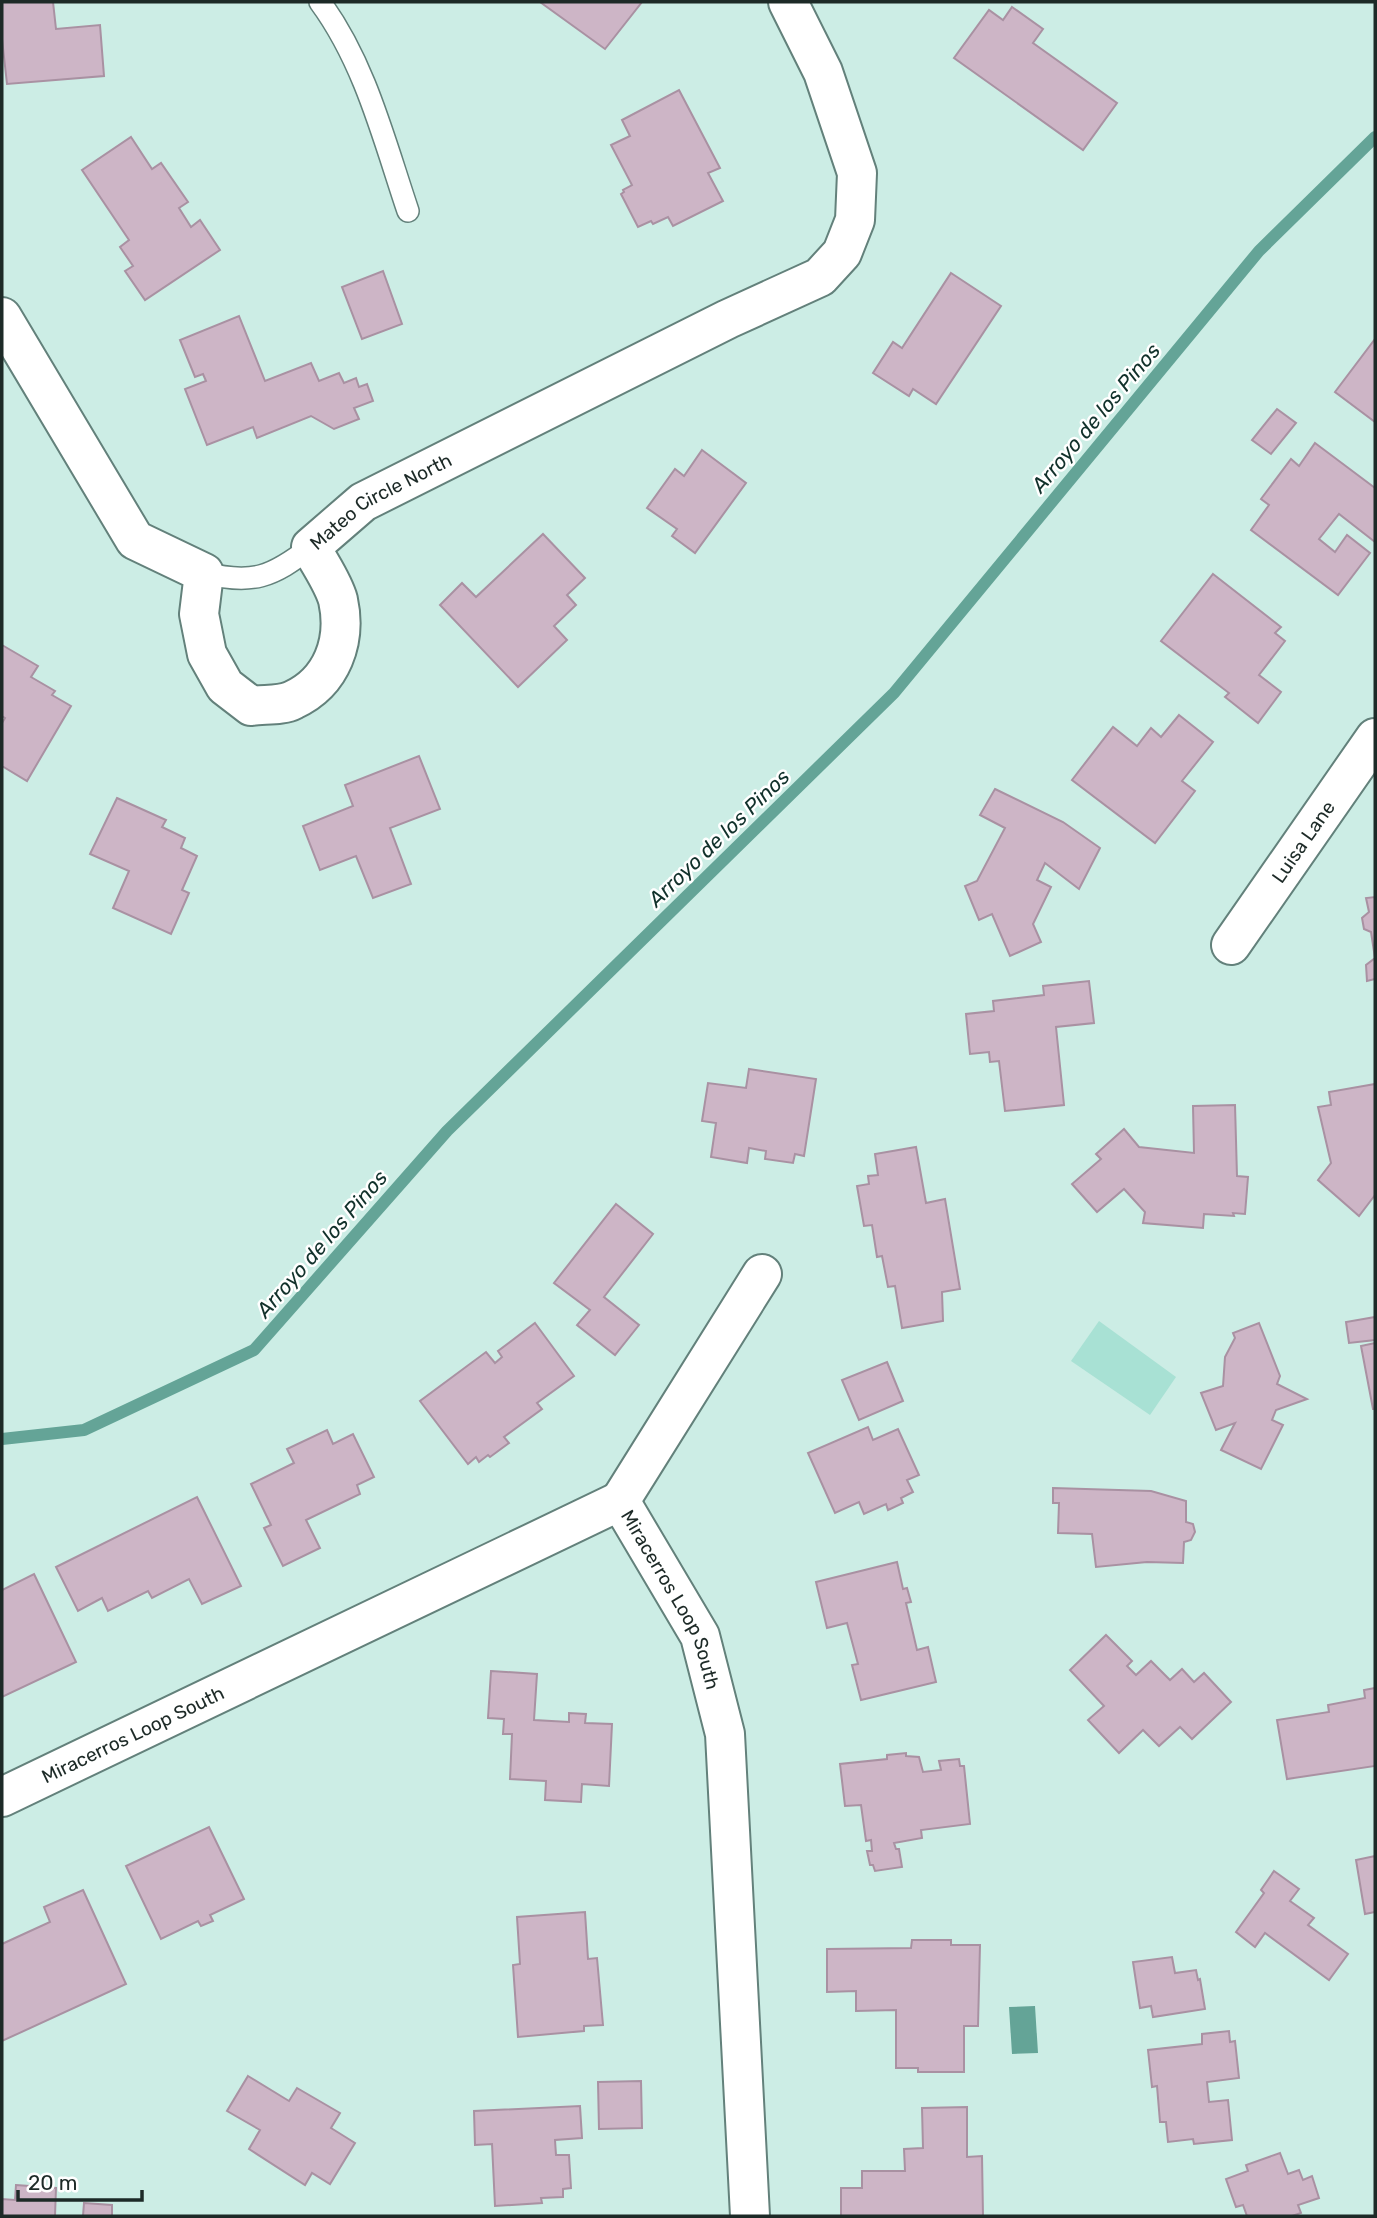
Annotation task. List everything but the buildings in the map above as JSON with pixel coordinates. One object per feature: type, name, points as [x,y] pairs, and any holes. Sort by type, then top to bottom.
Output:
[{"type":"street","name":"Mateo Circle North","points":[[204,573],[199,614],[207,654],[225,686],[251,706],[291,701],[318,685],[338,652],[338,599],[311,547],[363,502],[728,319],[820,277],[842,253],[855,220],[857,173],[823,72],[788,2]]},
{"type":"street","points":[[2,317],[135,540],[204,573]]},
{"type":"street","name":"Luisa Lane","points":[[1231,945],[1375,738]]},
{"type":"street","points":[[620,1502],[762,1274]]},
{"type":"street","name":"Miracerros Loop South","points":[[2,1797],[620,1502],[699,1636],[725,1734],[750,2216]]},
{"type":"lane","points":[[320,2],[333,20],[368,89],[408,211]]},
{"type":"lane","points":[[204,573],[230,580],[253,579],[283,568],[311,547]]},
{"type":"shaded area","points":[[1099,1321],[1176,1377],[1150,1415],[1071,1361]]},
{"type":"shaded area","points":[[1035,2006],[1038,2053],[1012,2054],[1009,2007]]},
{"type":"waterway","name":"Arroyo de los Pinos","points":[[2,1439],[84,1430],[254,1350],[447,1131],[894,693],[1259,251],[1375,137]]}]
